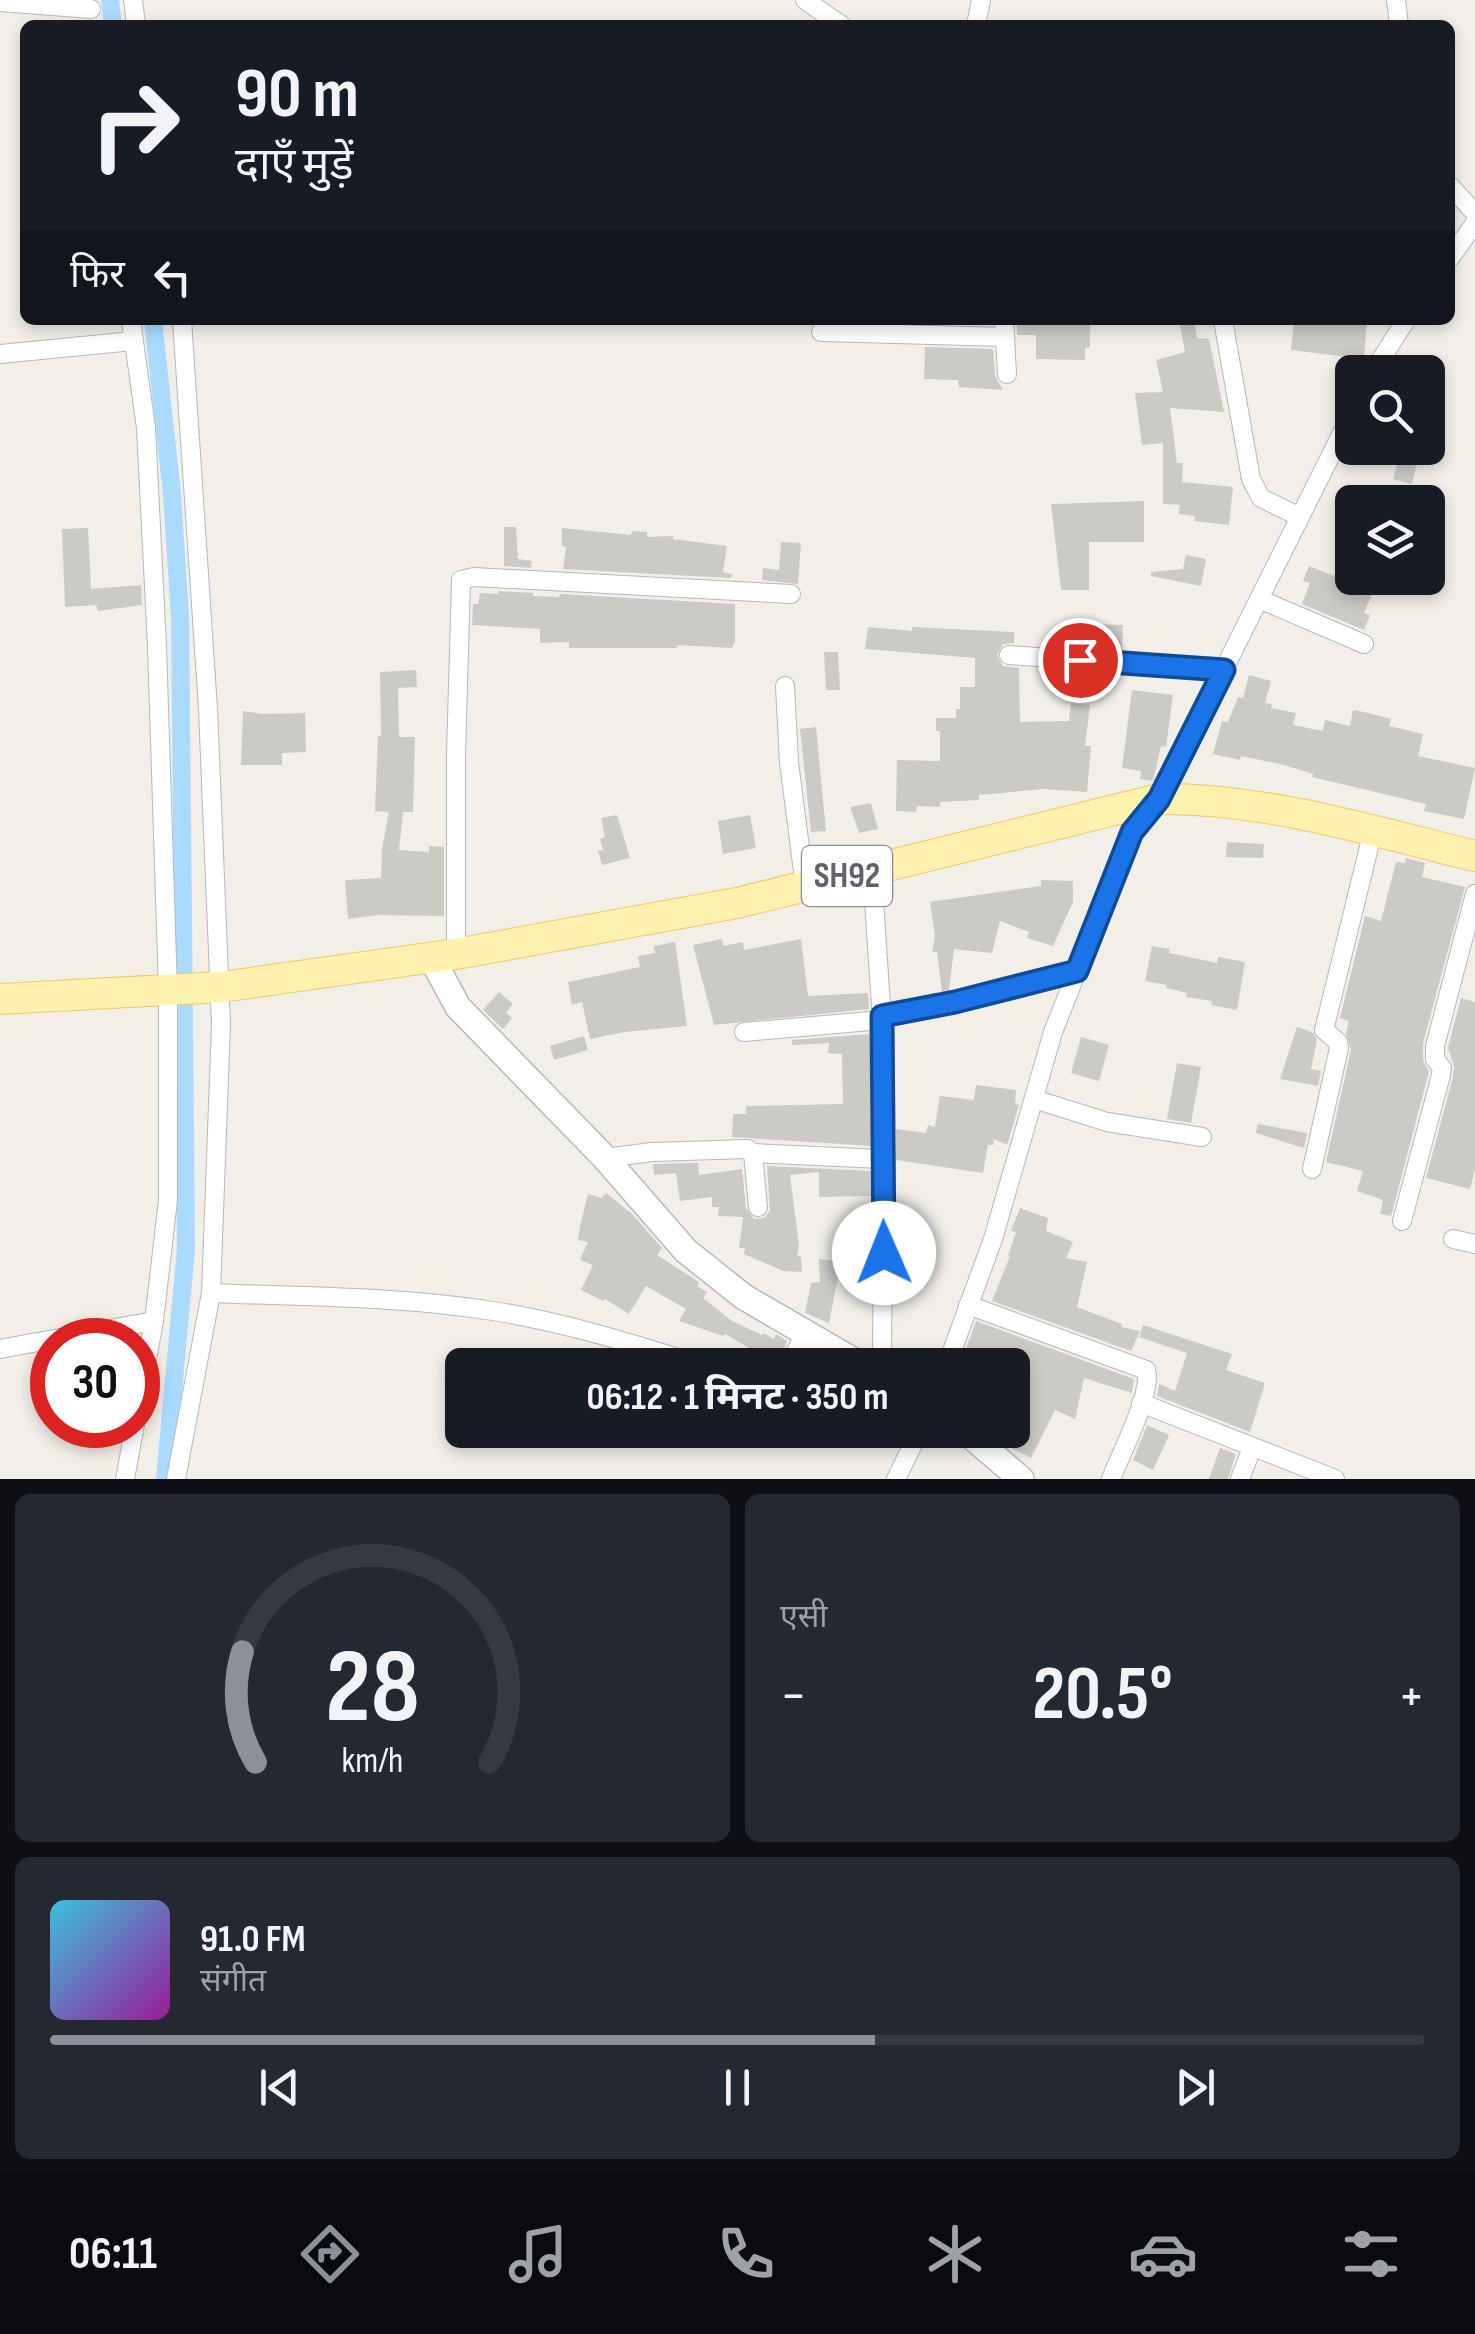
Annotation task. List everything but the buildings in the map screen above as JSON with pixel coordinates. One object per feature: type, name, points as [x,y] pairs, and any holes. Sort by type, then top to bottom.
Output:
[{"type":"main road","name":"SH92","points":[[0,999],[217,987],[444,955],[804,888],[1159,799],[1224,802],[1475,856]]},
{"type":"street","points":[[805,0],[834,20]]},
{"type":"street","points":[[0,2],[91,11]]},
{"type":"street","points":[[1455,191],[1475,213]]},
{"type":"street","points":[[1455,251],[1475,223]]},
{"type":"street","points":[[131,325],[146,428],[172,990],[168,1200],[154,1318]]},
{"type":"street","points":[[176,1479],[211,1293],[217,987],[203,610],[182,325]]},
{"type":"street","points":[[1224,325],[1251,480],[1262,498],[1300,517]]},
{"type":"street","points":[[1384,355],[1403,325]]},
{"type":"street","points":[[821,332],[1005,328],[1008,374]]},
{"type":"street","points":[[0,354],[133,341]]},
{"type":"street","points":[[953,1348],[992,1239],[1053,1032],[1132,832],[1159,799],[1335,447]]},
{"type":"street","points":[[791,594],[474,577],[460,580],[456,755],[444,955],[458,1008],[605,1158],[686,1252],[744,1297],[829,1348]]},
{"type":"street","points":[[1259,600],[1364,644]]},
{"type":"street","points":[[1009,655],[1224,670]]},
{"type":"street","points":[[786,686],[804,888]]},
{"type":"street","points":[[1312,1169],[1339,1048],[1338,1042],[1324,1030],[1373,832]]},
{"type":"street","points":[[872,870],[882,1018],[883,1348]]},
{"type":"street","points":[[1402,1221],[1441,1075],[1442,1068],[1434,1059],[1435,1046],[1475,894]]},
{"type":"street","points":[[744,1032],[882,1018],[1077,971]]},
{"type":"street","points":[[1034,1098],[1107,1122],[1202,1137]]},
{"type":"street","points":[[605,1158],[739,1146],[753,1153],[881,1159]]},
{"type":"street","points":[[753,1153],[758,1208]]},
{"type":"street","points":[[1453,1238],[1475,1244]]},
{"type":"street","points":[[211,1293],[417,1302],[496,1311],[643,1348]]},
{"type":"street","points":[[968,1305],[1146,1370],[1148,1381],[1141,1403],[1110,1479]]},
{"type":"street","points":[[798,1348],[804,1334]]},
{"type":"street","points":[[0,1349],[30,1344]]},
{"type":"street","points":[[1141,1403],[1335,1479]]},
{"type":"street","points":[[125,1479],[131,1448]]},
{"type":"street","points":[[896,1479],[911,1448]]},
{"type":"street","points":[[985,1448],[1021,1479]]},
{"type":"street","points":[[1240,1479],[1252,1448]]},
{"type":"waterway","points":[[110,0],[112,20]]},
{"type":"waterway","points":[[154,325],[172,494],[180,616],[186,1249],[165,1479]]},
{"type":"route","points":[[884,1253],[882,1016],[1077,971],[1132,832],[1159,799],[1224,670],[1080,660]]}]
